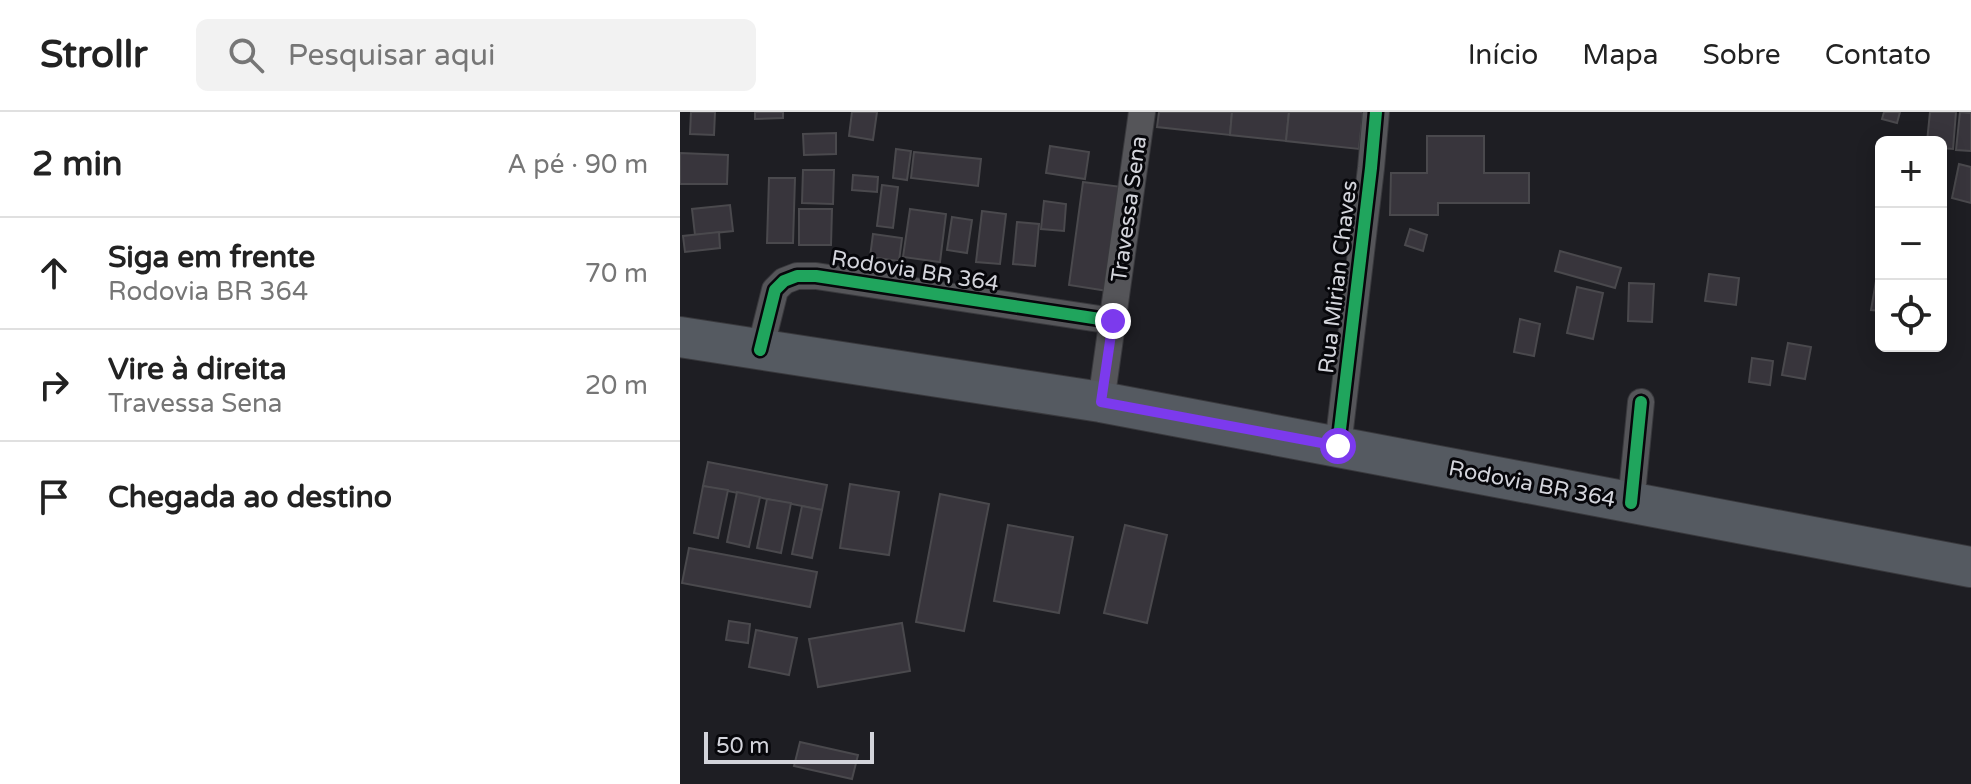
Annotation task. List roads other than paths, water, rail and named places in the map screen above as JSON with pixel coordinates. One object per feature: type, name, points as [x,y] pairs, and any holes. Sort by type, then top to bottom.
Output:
[{"type":"main road","name":"Rodovia BR 364","points":[[680,337],[1101,402],[1970,566]]},
{"type":"street","name":"Travessa Sena","points":[[1101,402],[1142,112]]},
{"type":"street","name":"Rua Mirian Chaves","points":[[1338,446],[1376,112]]},
{"type":"street","name":"Rodovia BR 364","points":[[760,350],[775,290],[784,281],[797,276],[1113,321]]},
{"type":"street","points":[[1631,503],[1641,402]]},
{"type":"street","points":[[1970,566],[1971,545]]}]
